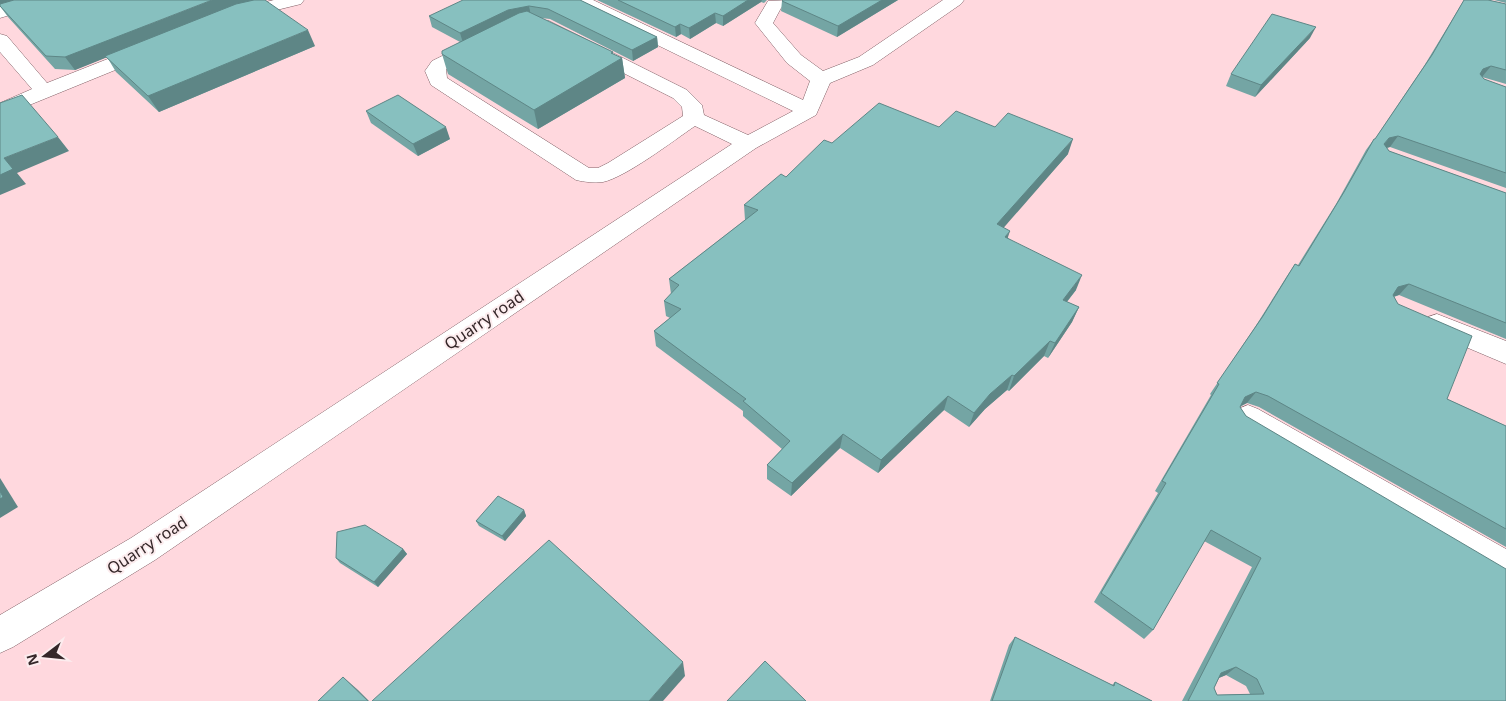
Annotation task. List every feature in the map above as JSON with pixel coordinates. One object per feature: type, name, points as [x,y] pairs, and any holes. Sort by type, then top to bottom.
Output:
[{"type":"street","points":[[0,13],[40,0]]},
{"type":"street","points":[[218,22],[237,14],[295,0]]},
{"type":"street","points":[[579,0],[809,111],[821,78],[866,61],[955,0]]},
{"type":"street","points":[[782,0],[774,5],[764,23],[794,59],[821,78]]},
{"type":"street","points":[[531,23],[543,25],[680,94],[692,105],[694,118],[616,168],[601,175],[584,175],[438,81],[434,71],[439,65],[517,26],[531,23]]},
{"type":"street","points":[[0,40],[44,91]]},
{"type":"street","points":[[0,111],[44,91],[163,43]]},
{"type":"street","name":"Quarry road","points":[[0,636],[143,548],[748,143],[809,111]]},
{"type":"street","points":[[694,118],[748,143]]},
{"type":"street","points":[[1416,315],[1506,353]]},
{"type":"street","points":[[1248,417],[1506,567]]},
{"type":"building","points":[[14,0],[212,0],[65,57],[46,56],[0,6],[0,4]]},
{"type":"building","points":[[254,0],[265,0],[308,30],[148,96],[105,56],[236,4]]},
{"type":"building","points":[[463,0],[580,0],[657,37],[632,50],[548,9],[529,6],[508,10],[460,33],[429,16]]},
{"type":"building","points":[[618,0],[748,0],[723,16],[715,13],[689,28],[680,24],[675,27]]},
{"type":"building","points":[[783,0],[882,0],[838,26]]},
{"type":"building","points":[[1464,0],[1488,0],[1506,4],[1506,70],[1491,66],[1483,69],[1480,74],[1484,79],[1506,87],[1506,173],[1398,136],[1389,138],[1384,144],[1389,151],[1506,193],[1506,323],[1409,284],[1398,287],[1393,295],[1398,304],[1472,336],[1447,399],[1506,426],[1506,529],[1268,396],[1256,392],[1245,397],[1240,407],[1246,416],[1506,569],[1506,701],[1188,701],[1261,558],[1211,530],[1153,630],[1101,593],[1166,483],[1162,481],[1219,384],[1217,383],[1263,316],[1295,264],[1299,266],[1374,139],[1432,55]],"holes":[[[1236,667],[1257,679],[1264,694],[1217,695],[1214,688],[1221,673]]]},
{"type":"building","points":[[527,11],[622,58],[534,110],[442,54],[442,51],[519,13]]},
{"type":"building","points":[[1272,14],[1316,27],[1261,85],[1231,74]]},
{"type":"building","points":[[22,95],[58,137],[4,158],[13,169],[0,175],[0,103]]},
{"type":"building","points":[[398,95],[446,127],[413,144],[366,111]]},
{"type":"building","points":[[879,103],[939,127],[956,111],[995,127],[1008,113],[1073,139],[997,224],[1010,231],[1005,237],[1082,275],[1063,300],[1079,307],[1055,343],[1050,341],[1014,376],[1012,375],[990,394],[974,413],[948,396],[881,460],[843,434],[792,483],[767,465],[790,441],[743,401],[746,399],[654,331],[681,309],[664,301],[679,285],[669,279],[758,210],[744,205],[781,174],[786,177],[824,140],[832,143]]},
{"type":"building","points":[[498,496],[524,510],[502,536],[476,521]]},
{"type":"building","points":[[365,525],[403,549],[374,582],[336,558],[337,532]]},
{"type":"building","points":[[549,540],[683,662],[649,701],[372,701]]},
{"type":"building","points":[[1015,637],[1114,686],[1115,682],[1152,701],[992,701]]},
{"type":"building","points":[[765,661],[806,701],[727,701]]},
{"type":"building","points":[[343,677],[368,701],[318,701]]}]
